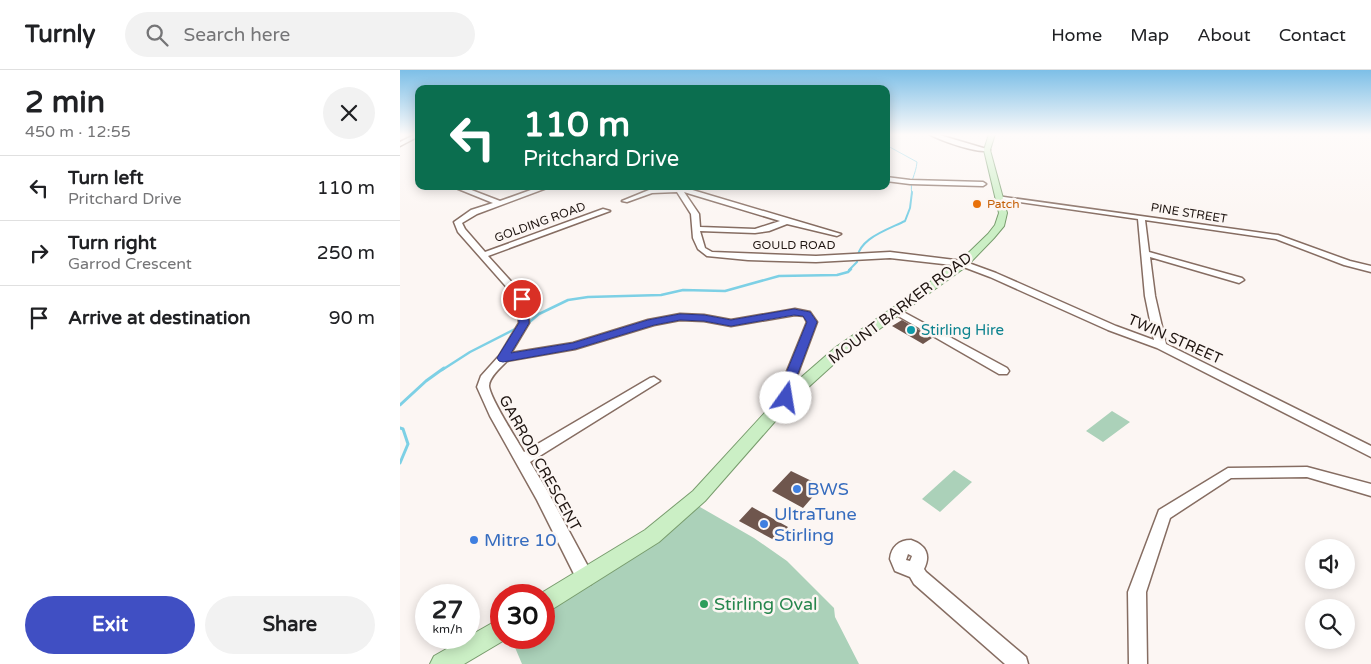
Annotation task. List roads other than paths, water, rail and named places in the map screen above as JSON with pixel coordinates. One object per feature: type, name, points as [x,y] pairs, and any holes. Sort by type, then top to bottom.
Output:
[{"type":"main road","name":"MOUNT BARKER ROAD","points":[[555,596],[652,536],[692,503],[735,458],[786,398],[841,350],[963,264],[999,226],[1003,213],[990,162]]},
{"type":"main road","points":[[442,664],[490,636]]},
{"type":"street","points":[[890,179],[983,184]]},
{"type":"street","points":[[465,190],[499,203]]},
{"type":"street","name":"GARROD CRESCENT","points":[[537,190],[474,212],[458,222],[461,230],[522,299],[524,323],[503,358],[485,378],[483,387],[496,416],[543,496],[585,578]]},
{"type":"street","points":[[625,201],[656,190],[680,190],[788,220],[813,229],[837,234]]},
{"type":"street","name":"GOULD ROAD","points":[[680,190],[694,214],[697,238],[702,249],[710,254],[758,258],[890,255],[963,264]]},
{"type":"street","name":"PINE STREET","points":[[999,197],[1278,237],[1371,270]]},
{"type":"street","name":"GOLDING ROAD","points":[[482,255],[606,211]]},
{"type":"street","points":[[1141,217],[1150,296],[1161,346]]},
{"type":"street","points":[[697,229],[762,231],[774,229],[788,220]]},
{"type":"street","points":[[879,247],[890,255]]},
{"type":"street","points":[[1145,253],[1239,280]]},
{"type":"street","name":"TWIN STREET","points":[[963,264],[993,275],[1112,328],[1161,346],[1371,452]]},
{"type":"street","points":[[896,311],[1003,371]]},
{"type":"street","points":[[503,358],[575,346],[652,322],[680,317],[704,318],[731,323],[794,312],[807,314],[812,322],[789,381],[786,398]]},
{"type":"street","points":[[522,460],[654,381]]},
{"type":"street","points":[[1138,664],[1137,592],[1164,514],[1228,473],[1307,472],[1371,490]]},
{"type":"street","points":[[914,568],[920,578],[1019,664]]},
{"type":"waterway","points":[[912,193],[911,185],[916,162]]},
{"type":"waterway","points":[[849,270],[857,262],[858,254],[867,241],[905,221],[910,208],[912,193]]},
{"type":"waterway","points":[[526,325],[539,314],[568,300],[588,297],[661,295],[683,290],[725,291],[779,276],[837,275],[848,272],[851,269]]},
{"type":"waterway","points":[[442,370],[470,352],[517,328]]},
{"type":"waterway","points":[[400,405],[426,381],[444,368]]},
{"type":"waterway","points":[[400,428],[403,429],[408,444],[400,463]]},
{"type":"place","name":"Patch","points":[[977,204]]},
{"type":"place","name":"Stirling Hire","points":[[911,330]]},
{"type":"place","name":"BWS","points":[[797,489]]},
{"type":"place","name":"UltraTune Stirling","points":[[764,524]]},
{"type":"place","name":"Mitre 10","points":[[474,540]]},
{"type":"place","name":"Stirling Oval","points":[[704,604]]}]
